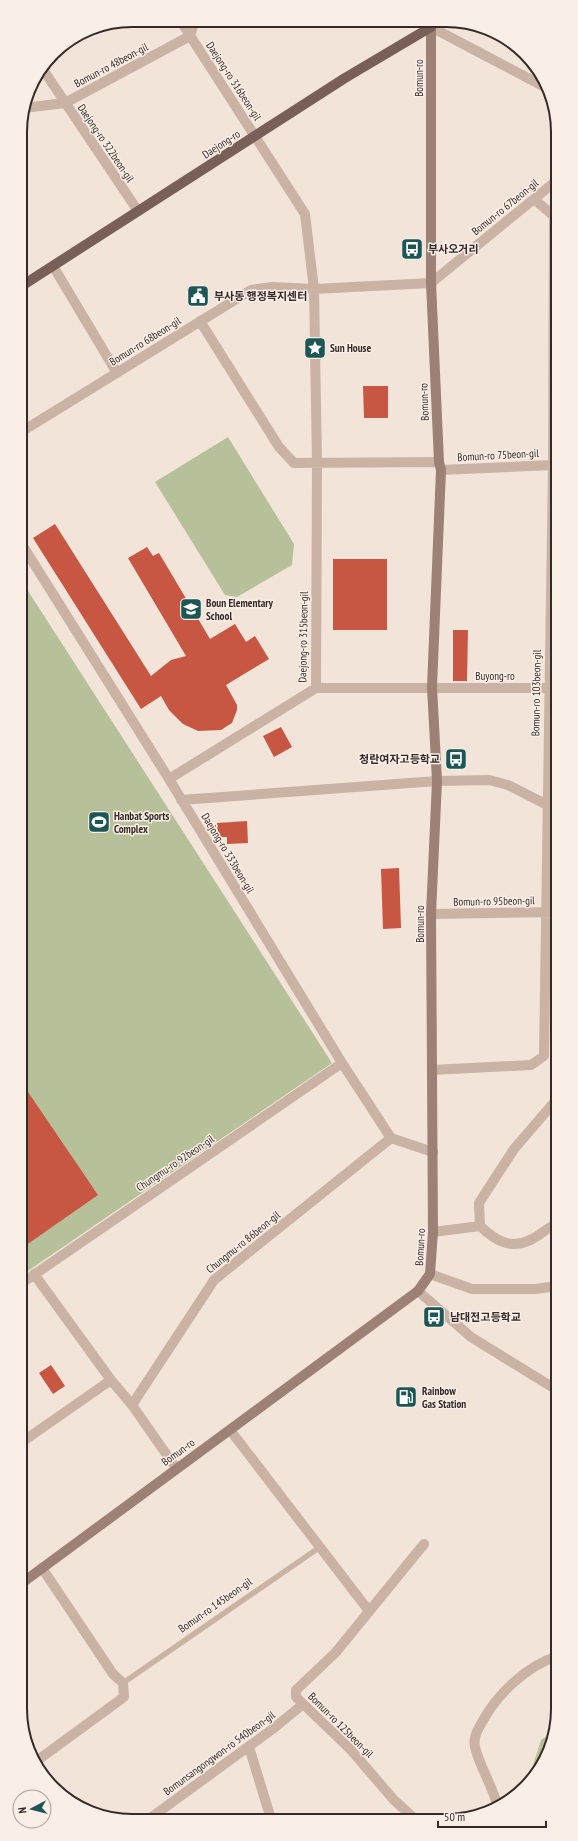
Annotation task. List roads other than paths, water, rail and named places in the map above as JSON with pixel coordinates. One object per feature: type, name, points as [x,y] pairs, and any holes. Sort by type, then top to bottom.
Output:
[{"type":"main road","name":"Daejong-ro","points":[[27,282],[425,27]]},
{"type":"main road","name":"Bomun-ro","points":[[27,1579],[418,1291],[430,1274],[433,1232],[431,914],[437,781],[432,687],[440,466],[431,283],[430,27]]},
{"type":"street","name":"Daejong-ro 316beon-gil","points":[[184,27],[256,136]]},
{"type":"street","points":[[190,36],[193,27]]},
{"type":"street","points":[[435,27],[540,84]]},
{"type":"street","name":"Bomun-ro 48beon-gil","points":[[30,107],[64,103],[190,36]]},
{"type":"street","name":"Daejong-ro 322beon-gil","points":[[45,73],[138,211]]},
{"type":"street","name":"Daejong-ro 315beon-gil","points":[[169,779],[316,688],[317,463],[314,289],[305,214],[256,136]]},
{"type":"street","name":"Bomun-ro 67beon-gil","points":[[431,283],[551,185]]},
{"type":"street","points":[[534,199],[551,214]]},
{"type":"street","points":[[53,266],[117,373]]},
{"type":"street","name":"Bomun-ro 68beon-gil","points":[[27,428],[251,290],[272,287],[314,289],[431,283]]},
{"type":"street","points":[[200,321],[279,447],[294,463],[317,463]]},
{"type":"street","name":"Bomun-ro 75beon-gil","points":[[317,463],[440,466],[551,466]]},
{"type":"street","name":"Daejong-ro 333beon-gil","points":[[27,553],[169,779],[342,1063],[391,1138]]},
{"type":"street","name":"Buyong-ro","points":[[316,688],[551,688]]},
{"type":"street","name":"Bomun-ro 103beon-gil","points":[[432,1070],[531,1064],[544,1056],[547,805],[551,711]]},
{"type":"street","points":[[181,800],[437,781],[489,780],[508,785],[551,807]]},
{"type":"street","name":"Bomun-ro 95beon-gil","points":[[431,914],[551,912]]},
{"type":"street","name":"Chungmu-ro 92beon-gil","points":[[27,1279],[342,1063]]},
{"type":"street","points":[[551,1106],[514,1149],[479,1203],[480,1226],[492,1237],[507,1245],[530,1241],[551,1226]]},
{"type":"street","points":[[391,1138],[433,1152]]},
{"type":"street","name":"Chungmu-ro 86beon-gil","points":[[132,1405],[214,1280],[391,1138]]},
{"type":"street","points":[[433,1232],[480,1226]]},
{"type":"street","points":[[34,1274],[111,1380],[132,1405],[176,1468]]},
{"type":"street","points":[[430,1274],[472,1288],[535,1289],[551,1287]]},
{"type":"street","points":[[418,1291],[471,1337],[551,1386]]},
{"type":"street","points":[[27,1439],[111,1380]]},
{"type":"street","points":[[230,1430],[369,1611]]},
{"type":"street","name":"Bomun-ro 125beon-gil","points":[[409,1814],[394,1800],[351,1750],[302,1705],[296,1697],[296,1690],[336,1652],[424,1544]]},
{"type":"street","points":[[40,1759],[124,1696],[123,1683],[113,1674],[42,1568]]},
{"type":"street","points":[[496,1801],[475,1746],[475,1735],[487,1712],[497,1698],[542,1662],[551,1659]]},
{"type":"street","name":"Bomunsangongwon-ro 540beon-gil","points":[[156,1814],[249,1747],[302,1705]]},
{"type":"street","points":[[249,1747],[269,1814]]},
{"type":"lane","name":"Bomun-ro 145beon-gil","points":[[123,1683],[320,1547]]},
{"type":"place","name":"부사오거리","points":[[412,249]]},
{"type":"place","name":"부사동 행정복지센터","points":[[198,296]]},
{"type":"place","name":"Sun House","points":[[315,348]]},
{"type":"place","name":"Boun Elementary School","points":[[191,609]]},
{"type":"place","name":"청란여자고등학교","points":[[456,759]]},
{"type":"place","name":"Hanbat Sports Complex","points":[[99,822]]},
{"type":"place","name":"남대전고등학교","points":[[434,1317]]},
{"type":"place","name":"Rainbow Gas Station","points":[[406,1397]]}]
